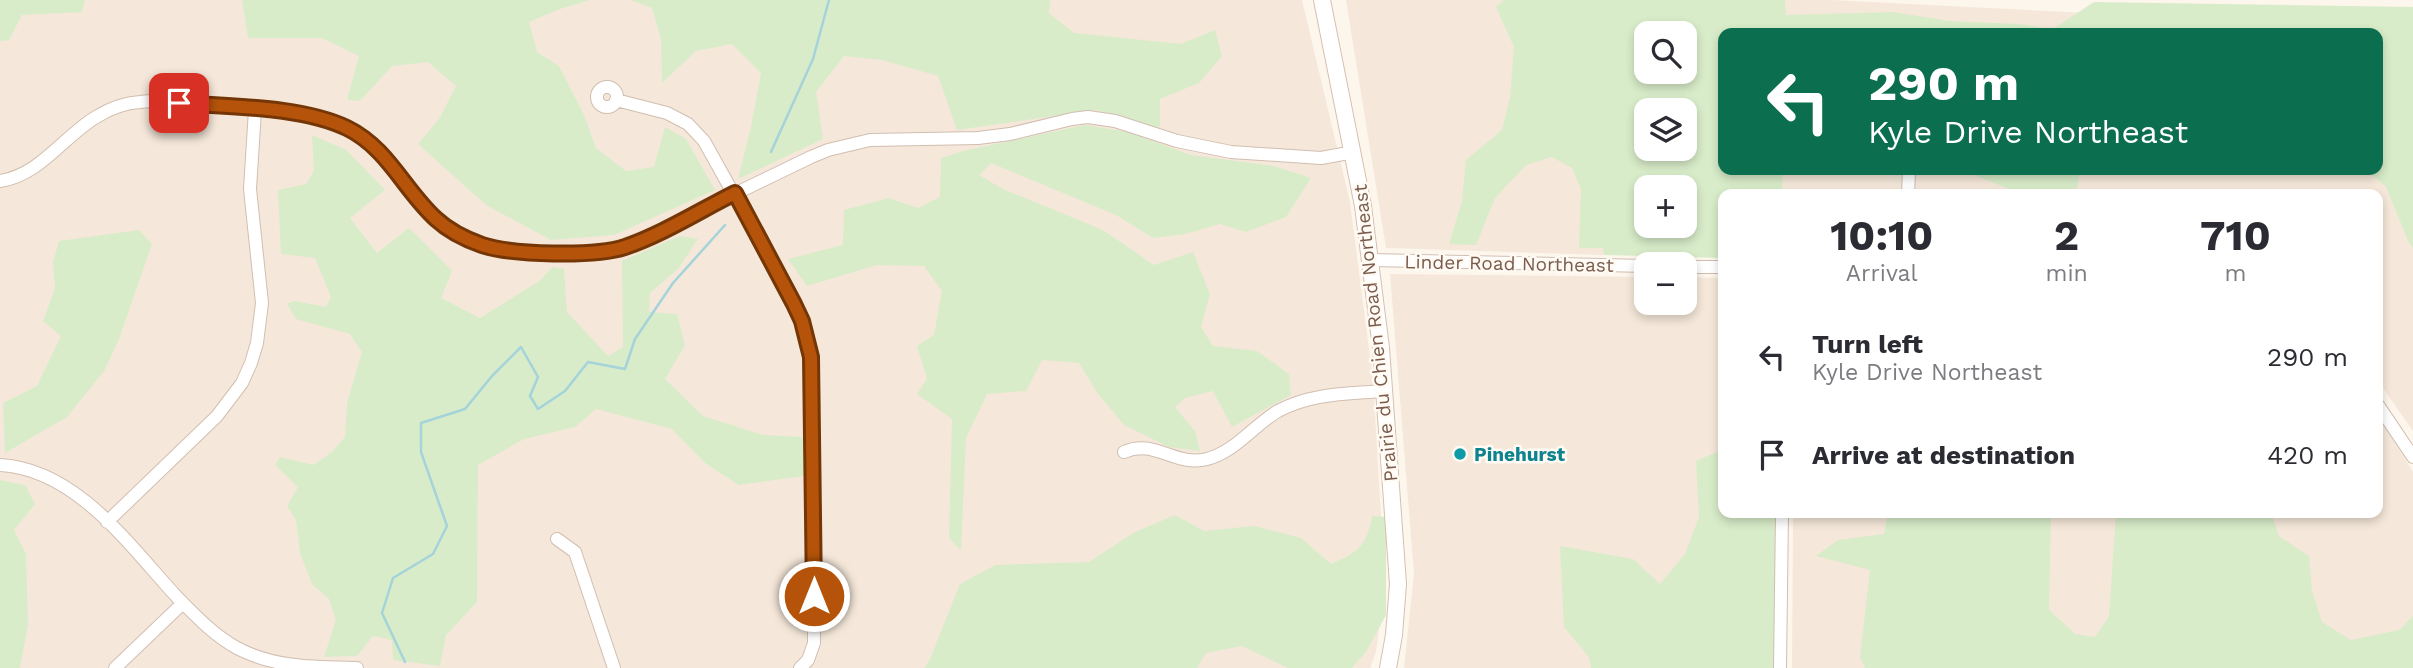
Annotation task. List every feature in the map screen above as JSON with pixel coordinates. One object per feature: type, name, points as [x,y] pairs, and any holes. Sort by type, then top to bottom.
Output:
[{"type":"street","name":"Prairie du Chien Road Northeast","points":[[1322,0],[1354,152],[1371,260],[1398,584],[1388,668]]},
{"type":"street","points":[[616,100],[667,113],[688,124],[704,141],[735,193],[802,321],[811,357],[814,643],[808,660],[800,668]]},
{"type":"street","points":[[0,181],[23,174],[38,165],[94,118],[123,105],[154,101],[313,116],[350,130],[378,150],[426,209],[439,222],[467,240],[501,249],[593,254],[625,247],[819,154],[852,143],[889,139],[978,138],[1088,117],[1115,121],[1177,141],[1231,152],[1321,158],[1354,152]]},
{"type":"street","points":[[107,522],[218,416],[242,383],[251,363],[259,333],[262,303],[250,189],[255,110]]},
{"type":"street","name":"Linder Road Northeast","points":[[1371,260],[1634,266]]},
{"type":"street","points":[[1697,267],[1718,267]]},
{"type":"street","points":[[1124,452],[1142,446],[1181,460],[1205,460],[1226,451],[1267,419],[1295,404],[1328,395],[1383,391]]},
{"type":"street","points":[[2383,412],[2413,457]]},
{"type":"street","points":[[0,466],[23,469],[60,485],[90,506],[183,603],[222,639],[258,657],[288,665],[357,668]]},
{"type":"street","points":[[1780,668],[1782,518]]},
{"type":"street","points":[[557,538],[575,552],[614,668]]},
{"type":"street","points":[[116,668],[183,603]]},
{"type":"shaded area","points":[[0,0],[1302,0],[1350,202],[1373,380],[1385,583],[1376,652],[1370,668],[0,668]]},
{"type":"shaded area","points":[[1346,0],[1606,0],[1604,255],[1386,248]]},
{"type":"shaded area","points":[[1785,0],[2086,13],[2413,14],[2413,431],[2383,388],[2383,189],[1782,189],[1783,175],[2383,175],[2383,28],[1785,28]]},
{"type":"shaded area","points":[[1390,274],[1634,277],[1634,315],[1697,315],[1697,277],[1718,278],[1718,518],[1726,518],[1772,668],[1404,668],[1414,574]]},
{"type":"shaded area","points":[[2383,424],[2413,472],[2413,668],[1792,668],[1793,518],[2383,518]]},
{"type":"green space","points":[[0,0],[85,0],[82,12],[22,15],[9,40],[0,41]]},
{"type":"green space","points":[[242,0],[590,0],[529,22],[537,52],[559,66],[584,115],[596,148],[626,171],[654,167],[665,127],[686,139],[715,190],[614,235],[551,240],[486,205],[418,144],[439,119],[456,86],[428,62],[392,66],[360,101],[347,100],[359,56],[322,38],[248,38]]},
{"type":"green space","points":[[631,0],[1050,0],[1049,13],[1074,33],[1181,44],[1215,30],[1222,56],[1199,83],[1160,99],[1160,128],[1096,110],[957,130],[938,76],[882,60],[844,56],[816,92],[823,139],[738,179],[761,73],[732,44],[696,51],[662,83],[661,39],[652,8]]},
{"type":"green space","points":[[1504,0],[1785,0],[1786,15],[1893,12],[1949,21],[2046,28],[1718,28],[1718,175],[1783,175],[1782,189],[1718,189],[1718,258],[1697,257],[1697,252],[1604,255],[1603,248],[1579,248],[1581,189],[1572,168],[1552,157],[1526,165],[1495,198],[1476,245],[1449,244],[1462,201],[1466,160],[1502,130],[1510,97],[1514,47],[1496,7]]},
{"type":"green space","points":[[2094,2],[2413,7],[2413,248],[2386,187],[2373,175],[2383,175],[2383,28],[2055,28]]},
{"type":"green space","points":[[1085,125],[1128,132],[1191,155],[1274,166],[1311,178],[1286,217],[1246,232],[1220,224],[1185,234],[1153,238],[1116,215],[991,163],[979,175],[1003,189],[1103,230],[1154,265],[1193,252],[1210,294],[1201,327],[1213,346],[1257,351],[1289,374],[1291,395],[1232,427],[1213,391],[1185,398],[1175,407],[1195,431],[1200,451],[1169,447],[1124,425],[1098,394],[1079,363],[1042,360],[1026,391],[987,394],[966,438],[961,550],[949,538],[952,419],[917,394],[927,379],[917,346],[934,335],[942,291],[924,266],[877,265],[807,286],[788,259],[843,245],[844,210],[889,198],[918,208],[940,197],[941,158]]},
{"type":"green space","points":[[312,135],[346,150],[385,190],[350,218],[377,253],[409,228],[452,271],[441,298],[480,318],[541,280],[552,267],[564,269],[567,312],[608,356],[623,347],[622,261],[680,236],[698,239],[678,269],[650,293],[649,312],[677,314],[685,345],[665,379],[703,416],[763,435],[805,437],[804,476],[739,485],[705,463],[672,429],[596,409],[575,427],[524,439],[478,465],[477,602],[446,635],[440,666],[393,660],[392,640],[373,636],[357,656],[324,657],[336,620],[329,599],[312,584],[300,553],[296,520],[287,506],[298,487],[275,465],[280,457],[313,465],[332,452],[345,437],[347,403],[362,352],[350,334],[296,319],[287,304],[295,301],[326,307],[331,297],[315,258],[281,254],[278,190],[306,184],[314,171]]},
{"type":"green space","points":[[1974,175],[2079,175],[2077,189],[2009,189]]},
{"type":"green space","points":[[139,230],[152,244],[119,339],[104,371],[67,417],[5,453],[3,403],[37,386],[61,336],[43,321],[55,288],[53,262],[59,241]]},
{"type":"green space","points":[[1718,452],[1718,518],[1777,518],[1775,668],[1591,668],[1589,657],[1564,627],[1560,546],[1633,559],[1660,584],[1685,554],[1699,517],[1696,461]]},
{"type":"green space","points":[[0,480],[25,485],[35,504],[14,530],[26,554],[28,624],[20,668],[0,668]]},
{"type":"green space","points":[[1175,515],[1204,531],[1254,526],[1301,538],[1331,564],[1360,547],[1372,516],[1386,517],[1386,615],[1366,652],[1352,668],[1288,668],[1242,646],[1206,653],[1197,668],[924,668],[960,584],[995,565],[1089,562],[1135,532]]},
{"type":"green space","points":[[1887,518],[2051,518],[2049,610],[2075,634],[2095,637],[2109,616],[2116,518],[2273,518],[2279,536],[2309,556],[2312,591],[2322,622],[2351,640],[2399,630],[2413,616],[2413,668],[1865,668],[1860,657],[1870,570],[1816,556],[1838,540],[1884,534]]},
{"type":"waterway","points":[[771,152],[813,59],[829,0]]},
{"type":"waterway","points":[[405,662],[382,613],[393,578],[433,554],[447,526],[421,452],[421,423],[465,409],[521,347],[538,377],[530,396],[538,409],[565,391],[588,362],[625,369],[635,339],[673,283],[725,225]]},
{"type":"place","name":"Pinehurst","points":[[1460,454]]},
{"type":"route","points":[[179,103],[295,113],[332,121],[365,139],[378,150],[439,222],[467,240],[501,249],[593,254],[625,247],[735,193],[802,321],[811,357],[814,596]]}]
